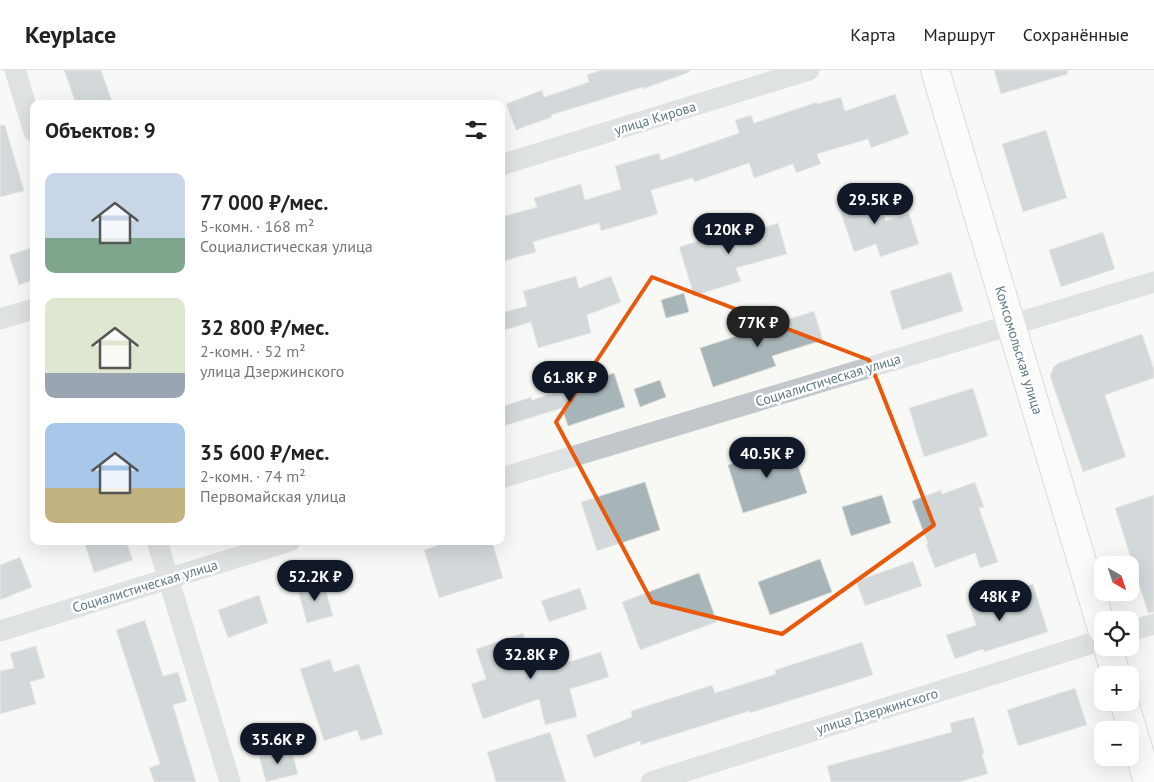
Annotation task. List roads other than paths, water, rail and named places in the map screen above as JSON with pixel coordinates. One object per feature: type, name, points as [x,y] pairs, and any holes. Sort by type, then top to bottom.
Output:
[{"type":"main road","name":"Комсомольская улица","points":[[935,70],[1096,611]]},
{"type":"main road","points":[[1127,711],[1148,782]]},
{"type":"street","points":[[15,70],[30,119]]},
{"type":"street","name":"улица Кирова","points":[[505,164],[809,70]]},
{"type":"street","name":"Социалистическая улица","points":[[505,477],[1154,282]]},
{"type":"street","points":[[0,319],[30,310]]},
{"type":"street","points":[[158,545],[230,782]]},
{"type":"street","name":"Социалистическая улица","points":[[0,631],[277,545]]},
{"type":"street","points":[[1139,628],[1154,624]]},
{"type":"street","name":"улица Дзержинского","points":[[651,782],[1094,643]]}]
